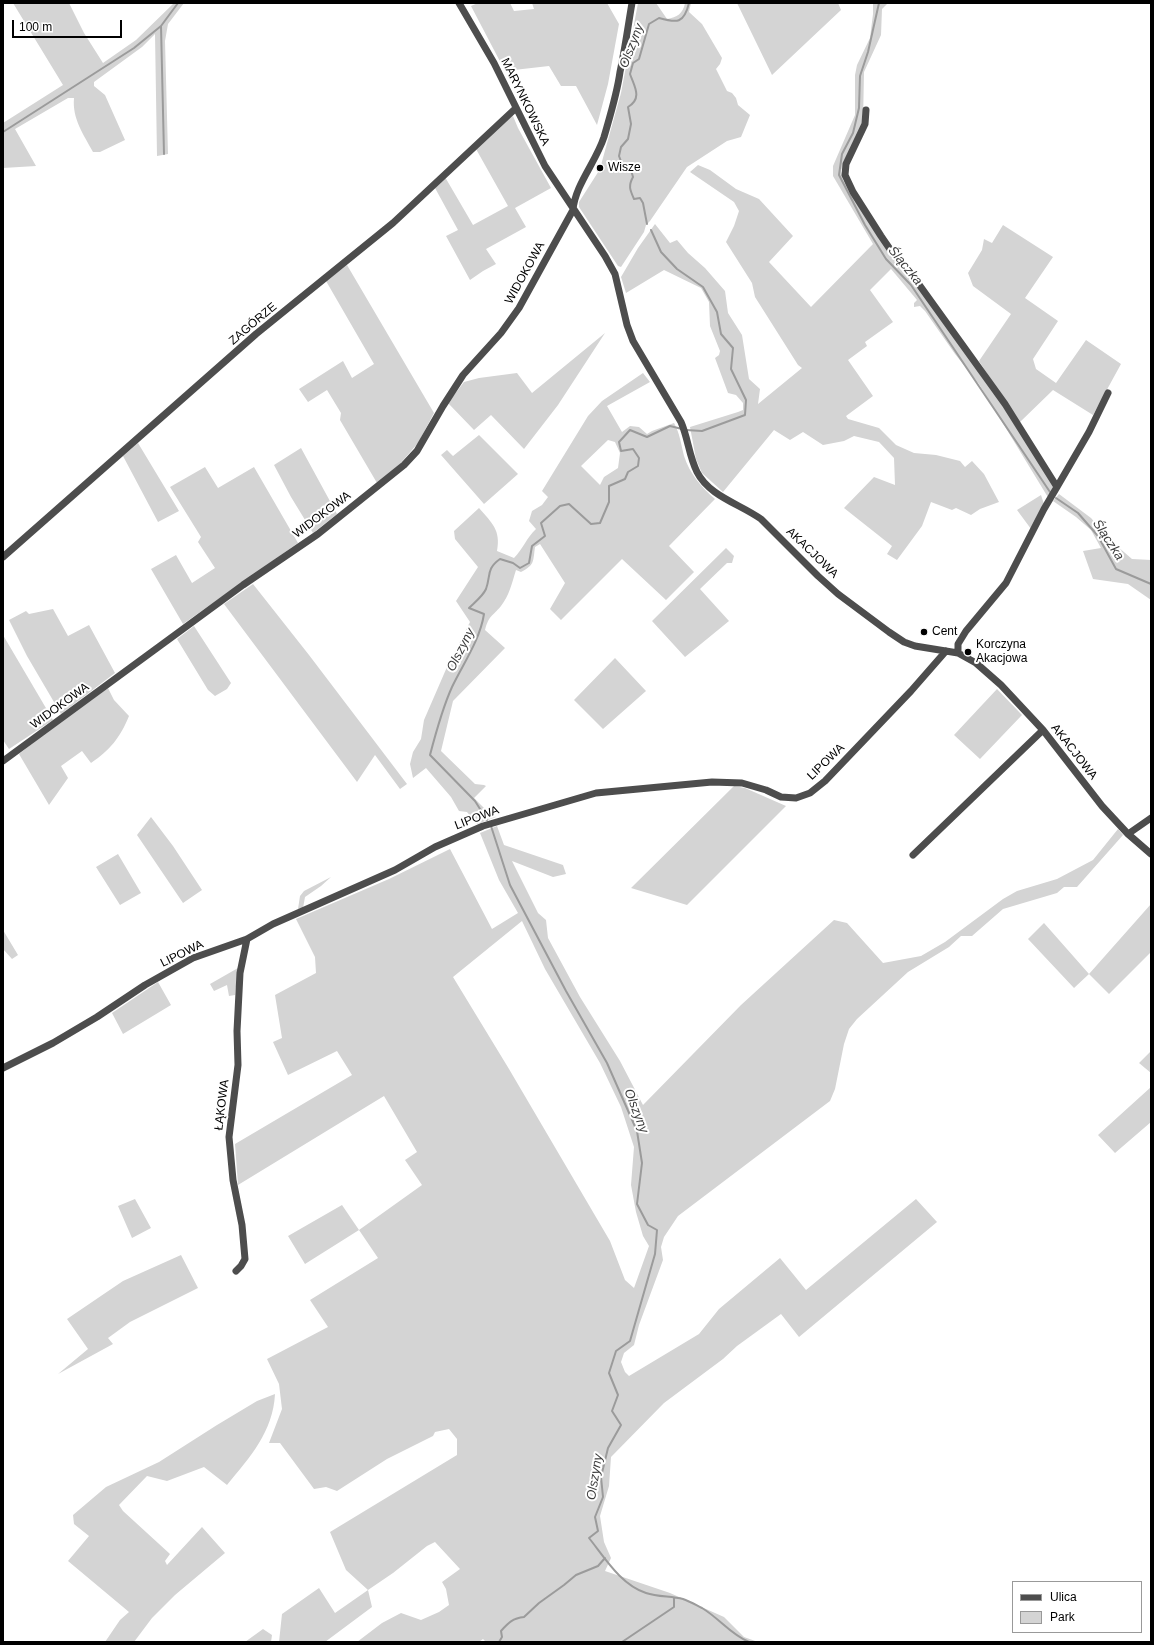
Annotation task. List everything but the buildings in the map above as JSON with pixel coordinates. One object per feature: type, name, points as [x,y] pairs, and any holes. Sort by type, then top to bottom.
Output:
[{"type":"street","name":"MARYNKOWSKA","points":[[459,3],[494,63],[545,166],[573,210]]},
{"type":"street","points":[[573,210],[574,199],[591,167],[603,139],[620,74],[632,3]]},
{"type":"street","name":"ZAGÓRZE","points":[[3,557],[256,334],[393,223],[516,108]]},
{"type":"street","points":[[866,110],[865,124],[846,164],[845,175],[881,236],[894,255],[910,272],[1000,398],[1057,487]]},
{"type":"street","name":"AKACJOWA","points":[[573,210],[605,256],[615,274],[627,325],[633,341],[681,422],[697,473],[705,484],[761,519],[838,594],[904,642],[915,646],[958,653],[976,663],[1001,685],[1043,730],[1102,806],[1128,834],[1151,854]]},
{"type":"street","name":"WIDOKOWA","points":[[3,761],[243,585],[318,534],[404,465],[417,451],[442,406],[463,375],[501,333],[519,308],[573,210]]},
{"type":"street","points":[[958,653],[958,644],[962,638],[1006,583],[1044,509],[1089,432],[1108,393]]},
{"type":"street","name":"LIPOWA","points":[[3,1068],[53,1043],[97,1017],[145,985],[193,958],[247,939],[272,924],[395,870],[436,847],[483,826],[596,793],[712,782],[742,783],[766,790],[781,797],[796,798],[810,793],[825,781],[911,691],[946,651]]},
{"type":"street","points":[[913,855],[1043,730]]},
{"type":"street","points":[[1128,834],[1151,818]]},
{"type":"street","name":"ŁĄKOWA","points":[[236,1271],[245,1259],[242,1225],[233,1180],[229,1137],[238,1065],[237,1031],[240,973],[247,939]]},
{"type":"green space","points":[[13,3],[69,3],[84,33],[103,63],[136,40],[174,3],[184,3],[168,24],[165,41],[168,154],[157,156],[155,34],[142,47],[94,82],[94,86],[105,95],[125,140],[100,152],[93,152],[77,120],[74,98],[68,98],[15,129],[36,166],[3,168],[3,123],[63,85]]},
{"type":"green space","points":[[478,3],[510,3],[514,11],[534,9],[532,3],[607,3],[619,24],[608,84],[597,125],[576,86],[561,86],[549,66],[505,71],[471,6]]},
{"type":"green space","points":[[638,3],[656,3],[667,19],[679,14],[683,10],[685,3],[691,3],[689,12],[702,24],[722,58],[716,69],[727,91],[732,93],[736,98],[738,105],[750,115],[741,137],[727,141],[687,167],[646,225],[644,232],[621,267],[618,266],[579,207],[579,202],[602,166],[601,165],[621,93]]},
{"type":"green space","points":[[737,3],[838,3],[841,10],[772,75]]},
{"type":"green space","points":[[873,3],[888,3],[882,9],[881,35],[864,72],[863,122],[845,159],[841,171],[843,180],[992,389],[1053,485],[1053,490],[1049,499],[979,384],[955,354],[925,311],[920,306],[914,307],[914,303],[917,300],[891,269],[870,290],[893,322],[865,342],[867,346],[848,360],[873,396],[846,416],[848,419],[879,428],[896,445],[914,453],[936,455],[960,461],[965,467],[972,461],[984,474],[999,502],[980,509],[971,515],[956,508],[952,510],[931,502],[922,526],[897,560],[887,554],[892,546],[844,508],[874,477],[895,485],[894,458],[879,442],[854,436],[844,441],[823,445],[803,432],[790,440],[774,430],[723,492],[702,473],[696,459],[690,427],[743,410],[743,403],[736,395],[728,393],[715,358],[719,355],[720,351],[710,326],[709,302],[701,288],[664,270],[626,293],[621,277],[638,248],[655,224],[670,243],[677,240],[725,291],[728,313],[742,335],[749,379],[760,389],[758,404],[802,368],[798,365],[755,297],[752,283],[726,242],[739,211],[734,202],[690,172],[698,165],[710,170],[736,189],[759,199],[793,236],[769,262],[811,307],[873,244],[833,176],[833,166],[855,115],[855,75],[857,65],[870,38]]},
{"type":"green space","points":[[513,116],[551,188],[515,208],[526,227],[486,249],[496,264],[470,280],[446,236],[458,230],[435,188],[445,177],[473,225],[508,206],[476,149],[503,123]]},
{"type":"green space","points":[[1003,225],[1053,257],[1025,298],[1058,321],[1033,359],[1036,369],[1056,383],[1086,340],[1121,364],[1093,415],[1053,390],[1019,423],[979,361],[1011,314],[973,286],[968,273],[982,250],[984,239],[992,243]]},
{"type":"green space","points":[[347,265],[434,413],[418,443],[399,465],[377,483],[340,420],[341,413],[327,390],[308,402],[299,389],[343,361],[352,378],[374,364],[326,281]]},
{"type":"green space","points":[[605,333],[558,405],[524,449],[491,415],[474,430],[448,403],[464,382],[479,378],[517,373],[532,393]]},
{"type":"green space","points":[[643,373],[650,382],[607,406],[622,432],[630,426],[639,427],[647,434],[674,423],[689,469],[705,490],[715,499],[669,546],[694,572],[666,600],[622,559],[561,620],[550,609],[565,583],[540,544],[535,547],[531,565],[521,572],[516,570],[506,598],[486,625],[485,630],[505,648],[453,701],[441,751],[475,784],[486,786],[474,798],[490,814],[496,817],[477,824],[467,812],[459,811],[451,797],[426,768],[413,778],[410,764],[413,752],[421,739],[424,720],[447,667],[470,622],[456,601],[478,567],[455,539],[454,531],[479,508],[494,527],[498,538],[497,551],[514,558],[536,529],[529,521],[532,511],[542,505],[548,497],[542,491],[588,416],[602,401]],"holes":[[[608,440],[615,442],[620,453],[618,468],[604,477],[600,485],[581,466]]]},
{"type":"green space","points":[[479,435],[518,474],[484,504],[441,455],[447,450],[453,456]]},
{"type":"green space","points":[[138,443],[179,511],[158,522],[123,456]]},
{"type":"green space","points":[[301,448],[337,514],[313,533],[274,465]]},
{"type":"green space","points":[[205,467],[218,488],[254,467],[298,543],[183,624],[151,569],[176,555],[192,583],[215,568],[198,542],[201,537],[170,487]]},
{"type":"green space","points":[[1059,494],[1091,518],[1110,540],[1132,559],[1151,560],[1151,600],[1128,584],[1093,579],[1083,551],[1101,548],[1091,530],[1076,517],[1053,501]]},
{"type":"green space","points":[[1041,495],[1044,504],[1031,529],[1017,510]]},
{"type":"green space","points":[[726,548],[734,556],[732,563],[727,563],[700,589],[729,621],[685,657],[652,621]]},
{"type":"green space","points":[[253,584],[407,784],[400,789],[375,755],[357,782],[224,604]]},
{"type":"green space","points":[[53,609],[68,636],[89,625],[115,673],[61,714],[27,656],[9,620],[26,611],[29,614]]},
{"type":"green space","points":[[194,626],[231,683],[227,689],[215,696],[208,690],[177,639]]},
{"type":"green space","points":[[3,635],[53,720],[9,749],[3,740]]},
{"type":"green space","points":[[615,658],[646,691],[603,729],[574,700]]},
{"type":"green space","points":[[108,688],[114,700],[129,716],[126,724],[114,743],[91,763],[82,751],[61,766],[68,778],[49,805],[19,754]]},
{"type":"green space","points":[[997,689],[1022,715],[980,759],[954,735]]},
{"type":"green space","points":[[734,786],[745,788],[786,806],[687,905],[631,888]]},
{"type":"green space","points":[[151,817],[173,846],[202,890],[183,903],[137,835]]},
{"type":"green space","points":[[497,826],[504,845],[563,865],[566,874],[553,877],[512,861],[538,913],[546,920],[548,938],[580,997],[620,1061],[643,1105],[741,1005],[834,920],[847,923],[883,963],[921,956],[945,942],[1003,899],[1017,891],[1057,879],[1093,860],[1118,829],[1123,835],[1077,887],[1064,887],[1057,893],[1003,909],[972,936],[961,936],[949,947],[908,972],[857,1019],[849,1029],[844,1044],[835,1089],[830,1101],[678,1216],[664,1237],[661,1247],[663,1260],[639,1325],[634,1345],[624,1353],[621,1362],[625,1372],[629,1376],[699,1334],[719,1309],[780,1258],[806,1290],[916,1199],[937,1222],[799,1337],[781,1314],[664,1403],[611,1457],[609,1486],[600,1516],[604,1542],[611,1558],[605,1571],[670,1593],[724,1617],[744,1637],[758,1642],[486,1642],[483,1639],[479,1642],[357,1642],[382,1623],[401,1613],[421,1620],[439,1612],[449,1605],[446,1589],[442,1582],[460,1569],[435,1542],[427,1546],[393,1573],[368,1590],[346,1570],[330,1532],[457,1455],[457,1439],[449,1429],[435,1432],[433,1436],[387,1459],[337,1491],[326,1487],[314,1489],[280,1443],[269,1443],[282,1409],[279,1384],[267,1359],[328,1327],[310,1300],[378,1258],[359,1230],[422,1185],[405,1160],[417,1152],[384,1096],[238,1185],[235,1144],[352,1075],[337,1051],[288,1075],[273,1042],[282,1038],[275,995],[316,973],[315,957],[296,919],[389,879],[450,849],[492,929],[518,913],[499,880],[480,833]],"holes":[[[522,921],[545,969],[600,1063],[621,1107],[634,1147],[631,1185],[636,1212],[643,1236],[649,1246],[634,1288],[625,1280],[610,1241],[453,977]]]},
{"type":"green space","points":[[118,854],[141,893],[120,905],[96,867]]},
{"type":"green space","points":[[331,877],[305,897],[303,908],[298,909],[300,896],[304,891]]},
{"type":"green space","points":[[1151,904],[1151,952],[1109,994],[1089,974]]},
{"type":"green space","points":[[1044,923],[1089,974],[1074,988],[1028,939]]},
{"type":"green space","points":[[3,930],[18,955],[12,959],[3,949]]},
{"type":"green space","points":[[238,968],[235,995],[229,996],[227,985],[214,991],[210,984]]},
{"type":"green space","points":[[158,982],[171,1005],[123,1034],[112,1013]]},
{"type":"green space","points":[[1151,1051],[1151,1073],[1139,1063]]},
{"type":"green space","points":[[1151,1087],[1151,1122],[1115,1153],[1098,1135]]},
{"type":"green space","points":[[135,1199],[151,1228],[132,1238],[118,1206]]},
{"type":"green space","points":[[342,1205],[359,1230],[305,1264],[288,1236]]},
{"type":"green space","points":[[181,1255],[198,1288],[130,1322],[108,1338],[113,1344],[58,1374],[88,1349],[67,1319],[123,1281]]},
{"type":"green space","points":[[275,1394],[270,1420],[265,1432],[252,1454],[227,1485],[204,1467],[167,1481],[147,1476],[119,1505],[123,1511],[170,1554],[165,1561],[167,1565],[202,1527],[225,1553],[175,1595],[152,1618],[134,1642],[105,1642],[120,1620],[129,1612],[68,1561],[89,1536],[74,1524],[73,1515],[106,1487],[159,1462],[257,1401]]},
{"type":"green space","points":[[319,1588],[335,1613],[368,1590],[372,1607],[325,1642],[279,1642],[282,1614]]},
{"type":"green space","points":[[263,1629],[272,1635],[271,1642],[245,1642]]},
{"type":"waterway","points":[[164,154],[161,26],[178,3]]},
{"type":"waterway","name":"Olszyny","points":[[647,224],[643,203],[640,198],[634,199],[631,190],[630,183],[633,177],[631,170],[622,164],[619,156],[621,147],[628,139],[631,124],[628,107],[633,103],[636,96],[635,87],[630,74],[633,63],[639,59],[649,24],[659,18],[671,21],[679,20],[685,15],[689,3]]},
{"type":"waterway","name":"Ślączka","points":[[879,3],[868,52],[860,76],[859,108],[853,133],[842,154],[839,175],[865,225],[886,259],[911,285],[1050,492]]},
{"type":"waterway","points":[[3,132],[134,48],[161,26]]},
{"type":"waterway","name":"Olszyny","points":[[651,230],[661,252],[677,269],[703,287],[717,312],[721,334],[733,348],[731,369],[746,400],[745,415],[702,431],[686,430]]},
{"type":"waterway","name":"Olszyny","points":[[487,820],[475,801],[430,755],[448,695],[471,652],[482,624],[484,614],[469,608],[485,592],[491,569],[500,559],[513,563],[520,568],[529,563],[532,546],[545,536],[541,523],[560,506],[569,504],[591,524],[600,523],[609,502],[609,486],[625,479],[628,472],[638,466],[639,458],[633,449],[621,451],[619,442],[630,430],[647,437],[670,426],[682,429]]},
{"type":"waterway","name":"Ślączka","points":[[1056,498],[1078,513],[1098,536],[1116,569],[1151,584]]},
{"type":"waterway","name":"Olszyny","points":[[491,826],[510,885],[566,991],[607,1063],[637,1131],[642,1163],[637,1204],[648,1225],[657,1230],[655,1254],[630,1341],[616,1351],[609,1373],[618,1395],[612,1411],[621,1425],[608,1448],[601,1477],[603,1497],[595,1517],[598,1531],[589,1538],[607,1562],[629,1584],[646,1593],[683,1599],[690,1602],[708,1612],[736,1635],[749,1642]]},
{"type":"waterway","points":[[499,1642],[502,1637],[501,1631],[508,1623],[517,1618],[524,1617],[539,1603],[576,1575],[598,1566],[605,1558]]},
{"type":"waterway","points":[[622,1642],[674,1607],[674,1598]]},
{"type":"place","name":"Wisze","points":[[600,168]]},
{"type":"place","name":"Cent","points":[[924,632]]},
{"type":"place","name":"Korczyna Akacjowa","points":[[968,652]]}]
